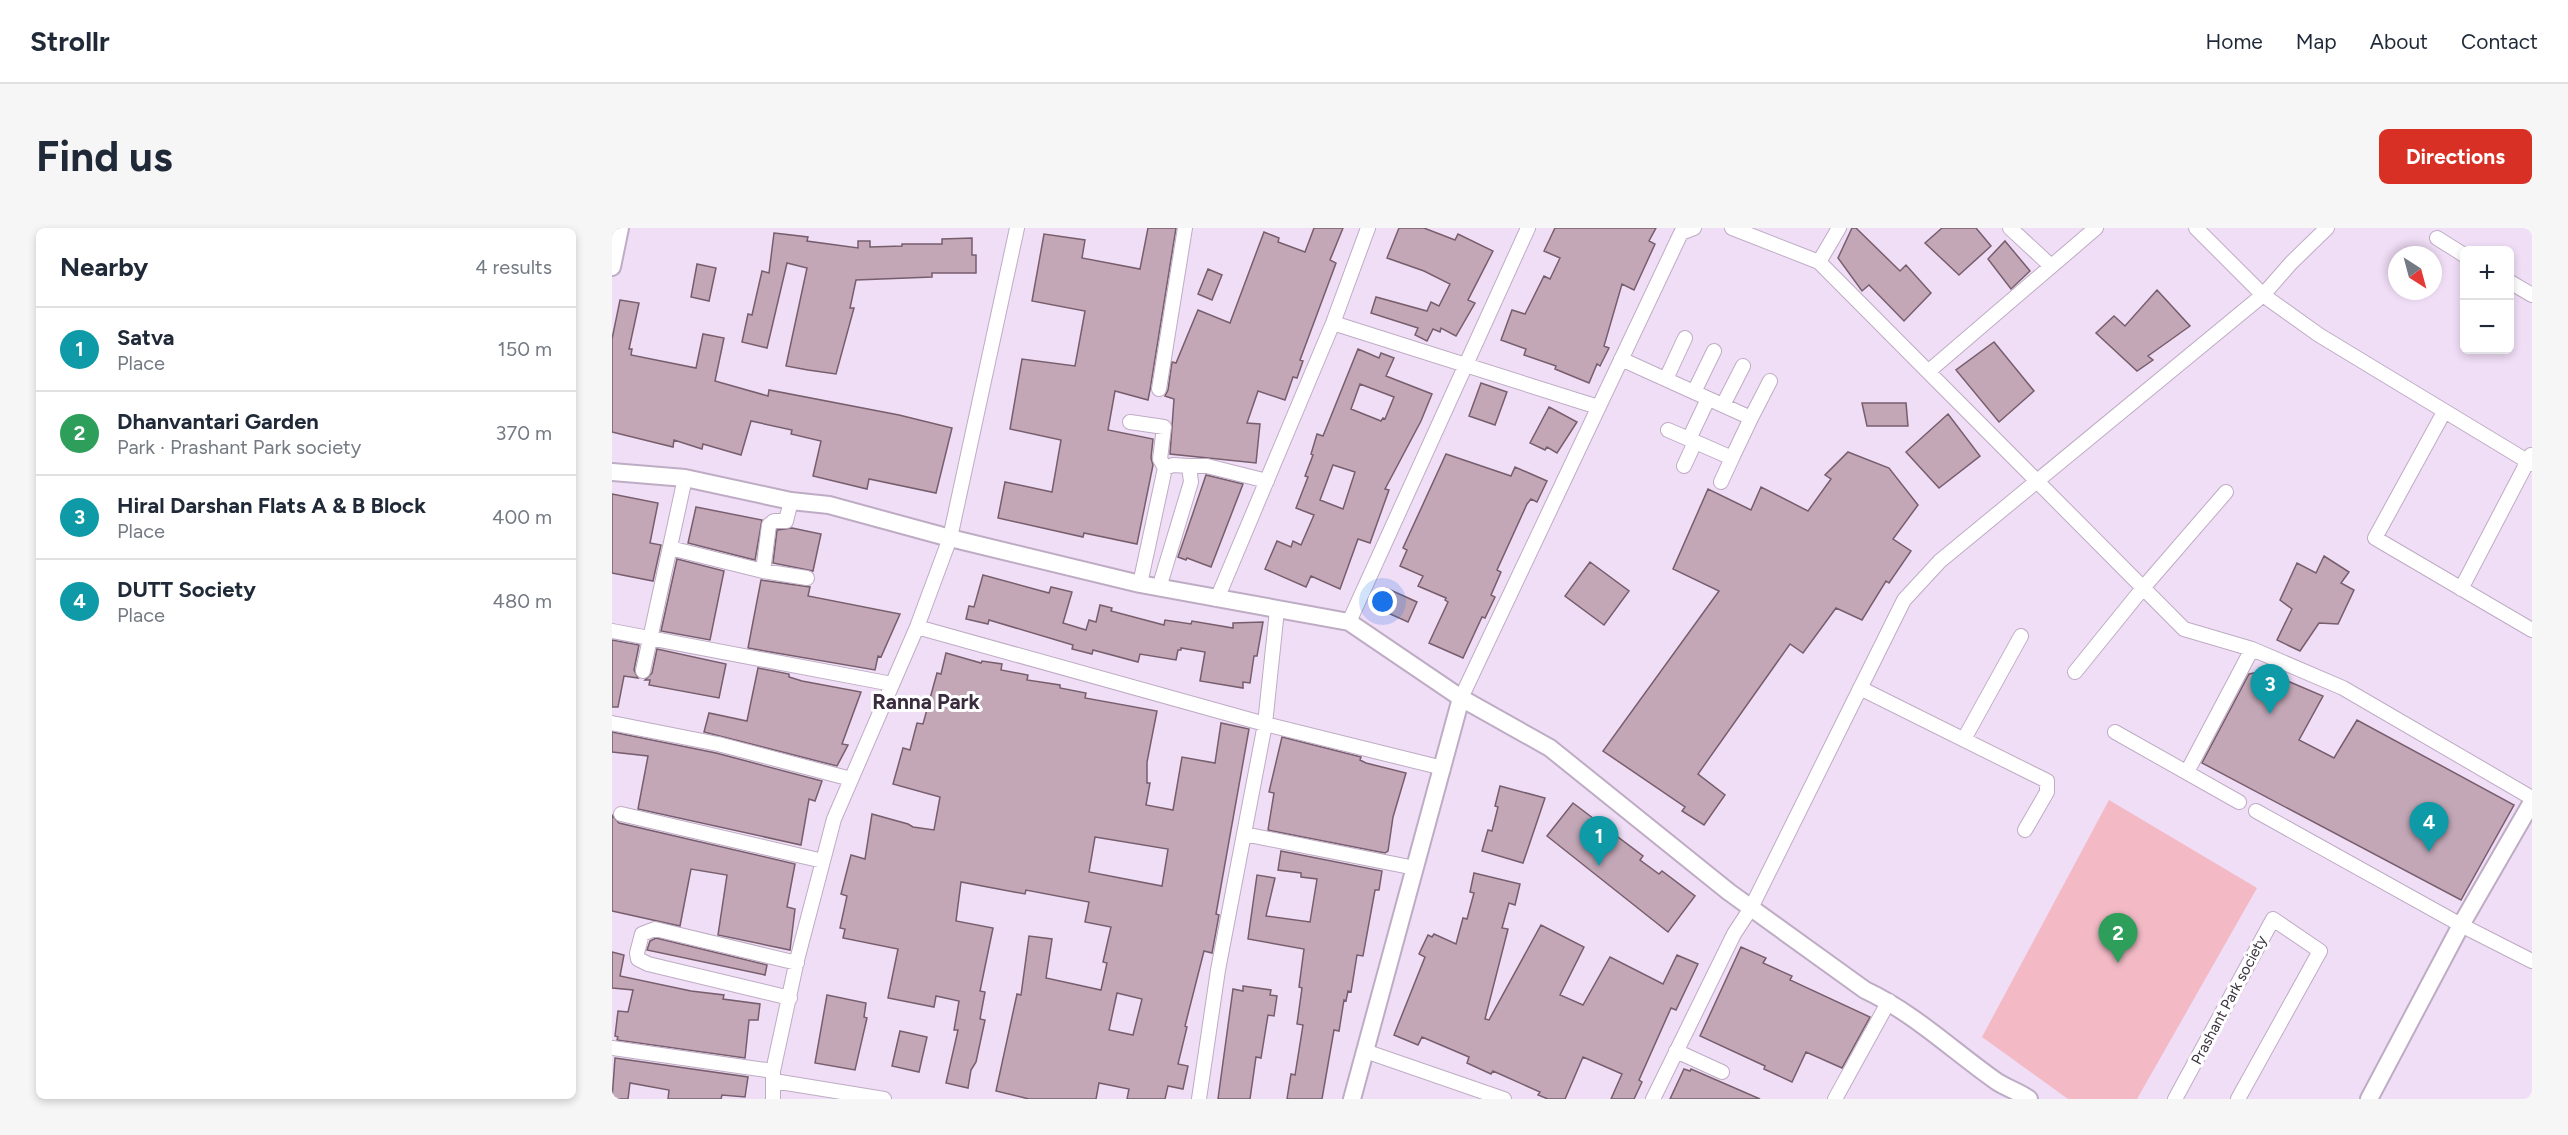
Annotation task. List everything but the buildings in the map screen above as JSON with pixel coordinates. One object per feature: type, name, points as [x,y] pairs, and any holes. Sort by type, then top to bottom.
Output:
[{"type":"street","points":[[612,267],[620,228]]},
{"type":"street","points":[[773,1099],[774,1076],[796,963],[834,819],[917,627],[950,538],[1017,228]]},
{"type":"street","points":[[1160,389],[1185,228]]},
{"type":"street","points":[[1217,599],[1333,323],[1368,228]]},
{"type":"street","points":[[1348,622],[1528,228]]},
{"type":"street","points":[[1352,1099],[1461,698],[1682,233],[1694,228]]},
{"type":"street","points":[[1732,228],[1819,262],[2184,629],[2253,649],[2343,688],[2532,800],[2461,925],[2369,1099]]},
{"type":"street","points":[[1819,262],[1839,228]]},
{"type":"street","points":[[2010,228],[2051,267]]},
{"type":"street","points":[[1929,371],[2096,228]]},
{"type":"street","points":[[2196,228],[2263,295],[2319,335],[2445,412],[2531,460],[2461,589]]},
{"type":"street","points":[[1653,1099],[1904,600],[1940,561],[2263,295],[2291,263],[2328,228]]},
{"type":"street","points":[[2437,238],[2460,252]]},
{"type":"street","points":[[2514,284],[2532,295]]},
{"type":"street","points":[[1333,323],[1598,407]]},
{"type":"street","points":[[1666,379],[1684,338]]},
{"type":"street","points":[[1694,392],[1714,351]]},
{"type":"street","points":[[1621,359],[1751,418]]},
{"type":"street","points":[[1723,405],[1743,366]]},
{"type":"street","points":[[1721,482],[1770,381]]},
{"type":"street","points":[[1684,466],[1708,399]]},
{"type":"street","points":[[2445,412],[2375,538],[2532,630]]},
{"type":"street","points":[[1130,422],[1164,428],[1160,459],[1164,468],[1140,584]]},
{"type":"street","points":[[1668,430],[1732,458]]},
{"type":"street","points":[[1164,468],[1173,465],[1207,466],[1267,482]]},
{"type":"street","points":[[1159,588],[1191,482],[1189,466]]},
{"type":"street","points":[[612,472],[685,478],[791,501],[829,505],[950,538],[1140,584],[1348,622],[1461,698],[1550,748],[1751,908],[1865,990],[1889,1001],[2018,1096]]},
{"type":"street","points":[[643,671],[685,478]]},
{"type":"street","points":[[2075,672],[2143,588],[2226,492]]},
{"type":"street","points":[[763,571],[769,525],[774,521],[786,521],[791,501]]},
{"type":"street","points":[[1150,538],[1172,545]]},
{"type":"street","points":[[670,548],[763,571],[807,578]]},
{"type":"street","points":[[1199,1099],[1218,970],[1265,724],[1277,610]]},
{"type":"street","points":[[917,627],[1265,724],[1443,768]]},
{"type":"street","points":[[612,631],[892,684]]},
{"type":"street","points":[[1964,739],[2021,636]]},
{"type":"street","points":[[2187,772],[2253,649]]},
{"type":"street","points":[[1860,688],[2047,781],[2047,792],[2025,830]]},
{"type":"street","points":[[612,723],[718,744],[851,779]]},
{"type":"street","points":[[2115,732],[2239,802]]},
{"type":"street","points":[[2256,811],[2461,925],[2532,961]]},
{"type":"street","points":[[621,814],[823,861]]},
{"type":"street","points":[[1244,834],[1415,868]]},
{"type":"street","name":"Prashant Park society","points":[[2175,1099],[2272,919],[2319,951],[2238,1099]]},
{"type":"street","points":[[790,998],[648,964],[638,958],[637,953],[642,934],[655,929],[796,963]]},
{"type":"street","points":[[1835,1099],[1889,1001]]},
{"type":"street","points":[[612,1048],[774,1076],[884,1099]]},
{"type":"street","points":[[1365,1051],[1504,1099]]},
{"type":"street","points":[[1676,1051],[1722,1072]]},
{"type":"shaded area","points":[[2109,800],[2257,888],[2137,1099],[2068,1099],[1982,1037]]},
{"type":"place","name":"Hiral Darshan Flats A & B Block","points":[[2270,714]]},
{"type":"place","name":"DUTT Society","points":[[2429,852]]},
{"type":"place","name":"Satva","points":[[1599,866]]},
{"type":"place","name":"Dhanvantari Garden","points":[[2118,963]]},
{"type":"district","name":"Ranna Park","points":[[926,701]]}]
